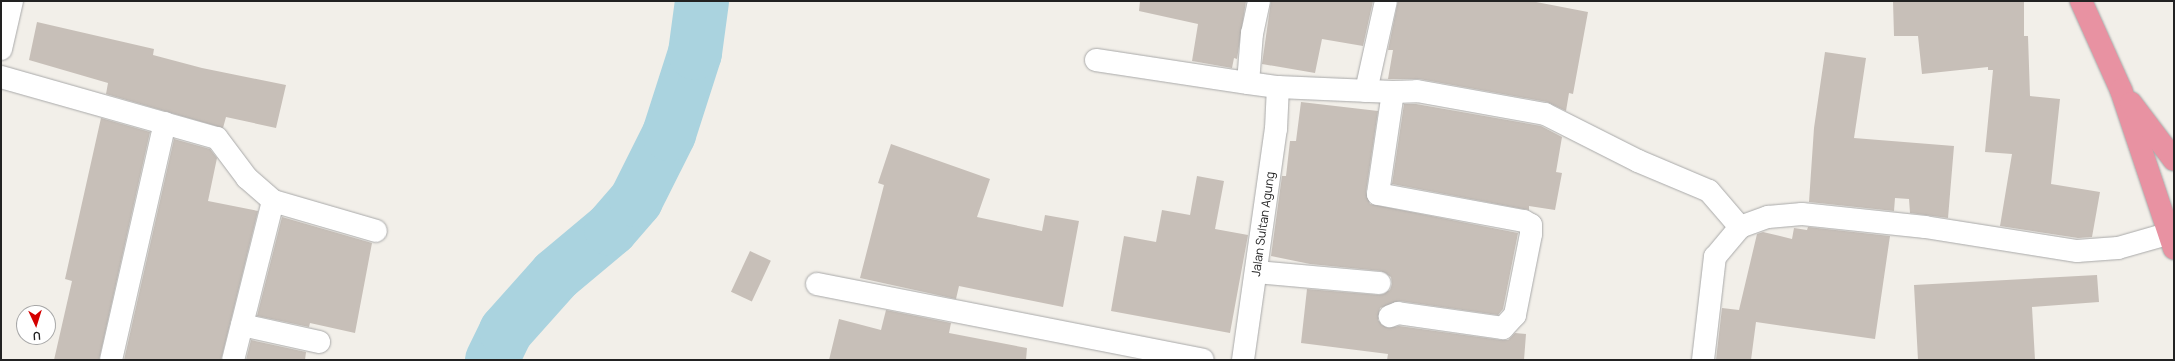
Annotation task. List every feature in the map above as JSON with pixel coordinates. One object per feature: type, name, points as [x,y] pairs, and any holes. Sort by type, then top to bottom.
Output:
[{"type":"highway","points":[[2081,1],[2121,90],[2172,238]]},
{"type":"highway","points":[[2121,90],[2174,160]]},
{"type":"street","points":[[1,49],[12,1]]},
{"type":"street","points":[[1248,83],[1252,33],[1259,1]]},
{"type":"street","points":[[1366,91],[1386,1]]},
{"type":"street","points":[[1096,60],[1278,87],[1393,92],[1417,91],[1545,114],[1638,161],[1709,191],[1740,227]]},
{"type":"street","points":[[1,77],[217,138],[247,178],[273,201],[376,231]]},
{"type":"street","name":"Jalan Sultan Agung","points":[[1243,360],[1276,129],[1278,87]]},
{"type":"street","points":[[1390,316],[1398,313],[1503,328],[1515,315],[1531,234],[1531,225],[1524,221],[1378,194],[1393,92]]},
{"type":"street","points":[[111,360],[165,123]]},
{"type":"street","points":[[233,360],[273,201]]},
{"type":"street","points":[[1703,360],[1715,257],[1740,227],[1768,217],[1802,214],[1925,227],[2077,251],[2118,248],[2172,238]]},
{"type":"street","points":[[1256,272],[1380,283]]},
{"type":"street","points":[[817,284],[1203,360]]},
{"type":"street","points":[[242,325],[319,342]]},
{"type":"building","points":[[1140,1],[1246,1],[1237,59],[1234,58],[1232,68],[1192,61],[1198,24],[1139,11]]},
{"type":"building","points":[[1271,1],[1373,1],[1363,46],[1322,39],[1315,73],[1262,64]]},
{"type":"building","points":[[1398,1],[1531,1],[1588,12],[1573,94],[1569,93],[1566,111],[1547,102],[1419,79],[1388,79],[1393,50],[1388,50]]},
{"type":"building","points":[[1893,1],[2024,1],[2024,36],[2028,36],[2030,96],[2060,99],[2051,184],[2100,192],[2092,237],[2078,238],[2000,226],[2012,154],[1985,152],[1993,70],[1988,70],[1988,67],[1922,74],[1918,36],[1894,36]]},
{"type":"building","points":[[37,22],[154,49],[153,55],[202,68],[286,85],[276,128],[226,117],[223,128],[106,94],[108,83],[29,60]]},
{"type":"building","points":[[1825,52],[1866,58],[1854,138],[1954,146],[1948,218],[1910,213],[1909,199],[1895,198],[1894,211],[1809,202],[1814,128]]},
{"type":"building","points":[[1301,102],[1378,111],[1366,192],[1370,204],[1518,233],[1503,309],[1498,315],[1399,301],[1380,308],[1378,320],[1382,325],[1388,328],[1399,326],[1501,340],[1508,340],[1515,333],[1526,334],[1524,360],[1387,360],[1388,354],[1301,343],[1307,289],[1379,295],[1390,290],[1392,284],[1391,277],[1381,271],[1310,264],[1271,256],[1282,176],[1286,176],[1290,141],[1296,141]]},
{"type":"building","points":[[1404,104],[1416,104],[1541,126],[1562,137],[1556,172],[1562,173],[1555,210],[1529,206],[1529,210],[1392,184]]},
{"type":"building","points":[[101,118],[150,132],[99,360],[54,360],[72,281],[65,279]]},
{"type":"building","points":[[174,139],[210,149],[217,158],[208,201],[258,211],[221,360],[124,360]]},
{"type":"building","points":[[891,144],[990,179],[977,217],[1042,231],[1045,215],[1079,221],[1063,307],[959,286],[956,299],[860,278],[884,185],[878,183]]},
{"type":"building","points":[[1197,176],[1224,181],[1215,229],[1248,235],[1230,333],[1111,311],[1124,236],[1156,242],[1162,210],[1190,215]]},
{"type":"building","points":[[282,217],[372,243],[355,333],[310,323],[309,327],[257,316]]},
{"type":"building","points":[[1808,227],[1890,236],[1875,339],[1756,322],[1751,360],[1716,360],[1722,308],[1739,310],[1757,234],[1763,232],[1792,239],[1794,228],[1807,230]]},
{"type":"building","points":[[750,251],[771,261],[752,302],[731,292]]},
{"type":"building","points":[[2097,275],[2099,302],[2032,307],[2035,360],[1918,360],[1914,285]]},
{"type":"building","points":[[886,310],[951,323],[949,333],[1027,348],[1026,360],[829,360],[839,319],[881,330]]},
{"type":"building","points":[[251,340],[306,352],[305,360],[246,360]]},
{"type":"waterway","points":[[492,360],[506,331],[556,275],[611,229],[636,200],[669,134],[695,53],[702,1]]}]
